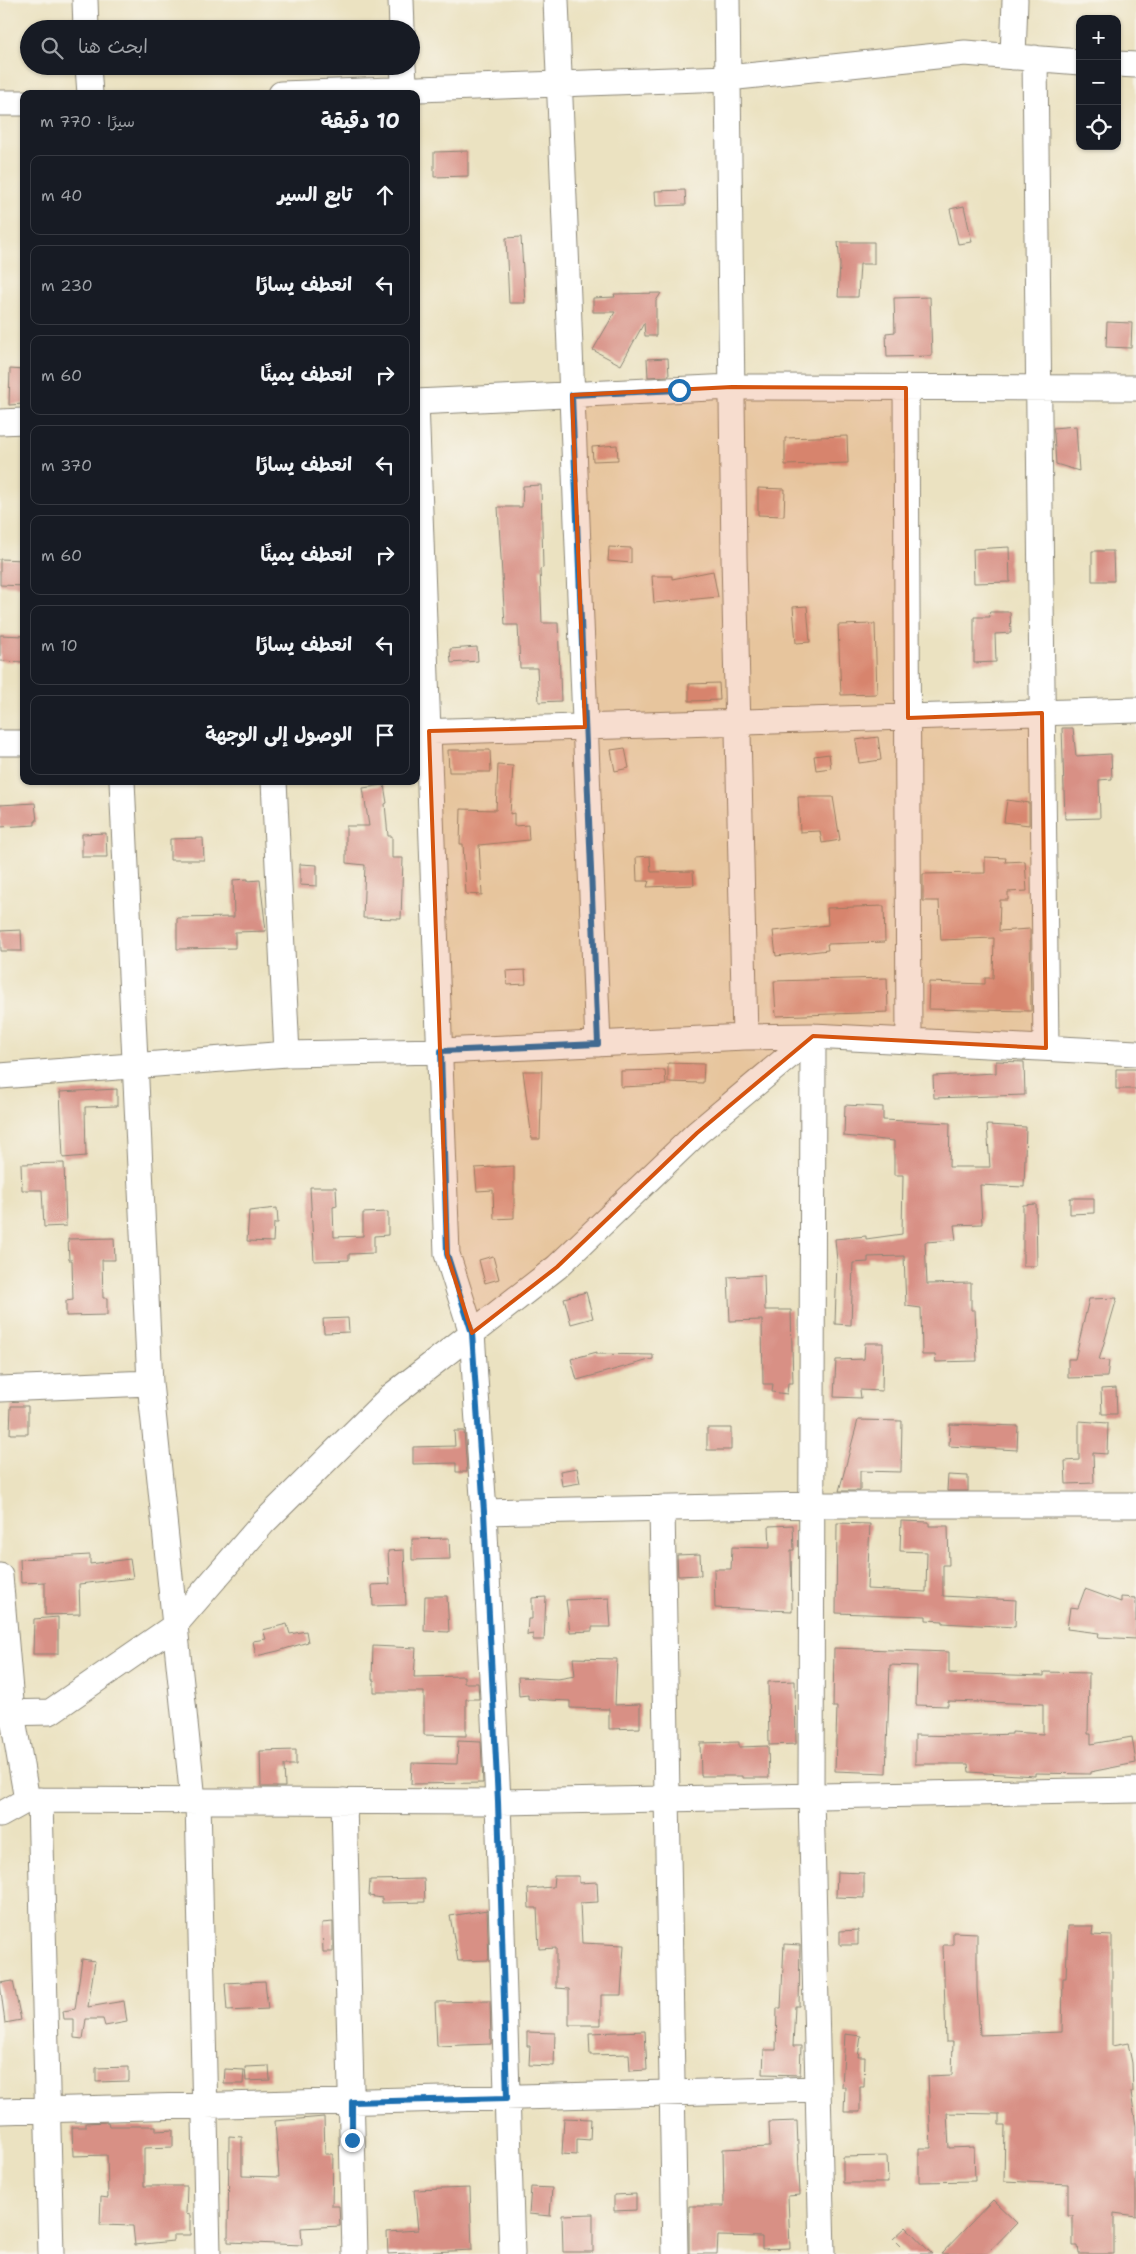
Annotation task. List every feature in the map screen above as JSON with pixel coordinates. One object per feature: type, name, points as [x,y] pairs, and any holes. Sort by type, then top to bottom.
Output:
[{"type":"street","points":[[85,0],[86,20]]},
{"type":"street","points":[[401,0],[402,20]]},
{"type":"street","points":[[556,0],[598,1044]]},
{"type":"street","points":[[727,0],[732,387],[745,1037]]},
{"type":"street","points":[[1015,0],[1024,58],[1039,388],[1046,1048]]},
{"type":"street","points":[[326,90],[404,83],[559,84],[728,78],[965,53],[1076,62]]},
{"type":"street","points":[[1121,64],[1136,65]]},
{"type":"street","points":[[89,75],[90,90]]},
{"type":"street","points":[[0,103],[20,103]]},
{"type":"street","points":[[420,402],[732,387],[1136,388]]},
{"type":"street","points":[[906,388],[910,1041]]},
{"type":"street","points":[[0,422],[20,421]]},
{"type":"street","points":[[420,622],[422,732],[441,1051],[447,1254],[472,1333],[484,1512],[498,1802],[512,2254]]},
{"type":"street","points":[[422,732],[1136,710]]},
{"type":"street","points":[[0,743],[20,742]]},
{"type":"street","points":[[122,785],[150,1384],[174,1627],[195,1800],[208,2254]]},
{"type":"street","points":[[274,785],[287,1054]]},
{"type":"street","points":[[0,1076],[287,1054],[441,1051],[745,1037],[813,1036],[1136,1054]]},
{"type":"street","points":[[6,1713],[50,1712],[174,1627],[263,1524],[383,1404],[556,1267],[697,1133],[813,1036]]},
{"type":"street","points":[[813,1036],[811,1796],[822,2254]]},
{"type":"street","points":[[0,1389],[150,1384]]},
{"type":"street","points":[[484,1512],[812,1504],[1136,1504]]},
{"type":"street","points":[[662,1508],[675,2254]]},
{"type":"street","points":[[0,1576],[6,1713],[33,1800],[48,2110],[51,2254]]},
{"type":"street","points":[[0,1815],[33,1800],[498,1802],[1136,1790]]},
{"type":"street","points":[[344,1801],[355,2254]]},
{"type":"street","points":[[0,2111],[818,2089]]},
{"type":"highlighted area","points":[[732,387],[906,388],[908,718],[1042,713],[1046,1048],[813,1036],[697,1133],[557,1267],[472,1333],[447,1254],[429,731],[585,727],[572,395]]},
{"type":"building","points":[[468,151],[468,176],[434,177],[434,152]]},
{"type":"building","points":[[685,190],[686,205],[656,206],[655,191]]},
{"type":"building","points":[[964,206],[972,242],[958,244],[950,209]]},
{"type":"building","points":[[521,237],[525,303],[509,303],[506,238]]},
{"type":"building","points":[[838,242],[874,242],[874,264],[860,264],[858,297],[838,297],[840,265]]},
{"type":"building","points":[[661,293],[656,301],[656,336],[645,336],[644,323],[621,365],[593,350],[615,312],[593,312],[593,298],[615,297],[614,294]]},
{"type":"building","points":[[930,297],[932,356],[887,357],[886,333],[895,332],[894,298]]},
{"type":"building","points":[[1107,322],[1132,323],[1131,348],[1106,347]]},
{"type":"building","points":[[668,358],[669,376],[648,377],[647,359]]},
{"type":"building","points":[[10,369],[20,370],[20,404],[9,405]]},
{"type":"building","points":[[1076,426],[1079,471],[1056,464],[1053,428]]},
{"type":"building","points":[[847,436],[848,463],[785,465],[785,438]]},
{"type":"building","points":[[617,445],[618,460],[593,461],[592,447]]},
{"type":"building","points":[[541,485],[543,568],[540,569],[542,623],[558,623],[561,701],[539,702],[537,668],[520,668],[518,625],[505,625],[498,507],[522,507],[523,486]]},
{"type":"building","points":[[758,488],[785,489],[784,516],[758,515]]},
{"type":"building","points":[[609,547],[631,548],[631,563],[608,561]]},
{"type":"building","points":[[1009,547],[1010,582],[974,583],[973,549]]},
{"type":"building","points":[[1092,551],[1113,551],[1114,581],[1092,581]]},
{"type":"building","points":[[0,559],[20,560],[20,586],[0,585]]},
{"type":"building","points":[[713,571],[718,597],[654,603],[652,576],[672,576],[672,579]]},
{"type":"building","points":[[807,606],[810,642],[796,643],[793,607]]},
{"type":"building","points":[[989,612],[1010,612],[1011,633],[995,634],[996,662],[974,663],[974,617],[990,617]]},
{"type":"building","points":[[875,624],[877,694],[841,695],[838,625]]},
{"type":"building","points":[[0,635],[20,636],[20,662],[0,661]]},
{"type":"building","points":[[477,647],[478,661],[451,663],[450,649]]},
{"type":"building","points":[[719,683],[720,700],[689,701],[689,684]]},
{"type":"building","points":[[1062,728],[1073,728],[1076,756],[1111,754],[1112,779],[1099,780],[1100,818],[1065,819]]},
{"type":"building","points":[[878,737],[881,760],[859,763],[856,740]]},
{"type":"building","points":[[625,748],[629,768],[615,771],[611,750]]},
{"type":"building","points":[[448,750],[490,750],[491,772],[449,772]]},
{"type":"building","points":[[829,754],[831,768],[816,770],[814,756]]},
{"type":"building","points":[[498,765],[513,766],[510,814],[514,813],[514,826],[528,825],[529,840],[479,845],[482,895],[466,894],[463,844],[460,844],[461,809],[496,810]]},
{"type":"building","points":[[384,785],[387,803],[385,804],[388,836],[392,836],[392,858],[403,858],[401,919],[363,918],[365,865],[346,863],[346,826],[369,826],[363,788]]},
{"type":"building","points":[[798,797],[833,797],[840,840],[822,843],[820,831],[800,832]]},
{"type":"building","points":[[1007,800],[1029,803],[1029,825],[1004,822]]},
{"type":"building","points":[[35,803],[37,821],[35,821],[35,825],[0,827],[0,805]]},
{"type":"building","points":[[106,833],[107,857],[82,857],[82,834]]},
{"type":"building","points":[[203,838],[204,860],[170,860],[170,839]]},
{"type":"building","points":[[650,856],[651,872],[693,871],[694,885],[647,887],[649,881],[637,881],[636,857]]},
{"type":"building","points":[[985,857],[1006,858],[1005,862],[1025,861],[1027,891],[1008,892],[1008,900],[1000,900],[999,931],[1030,929],[1031,1011],[928,1009],[929,982],[985,984],[985,978],[993,978],[994,938],[941,940],[939,901],[923,901],[923,874],[985,873]]},
{"type":"building","points":[[300,864],[317,865],[317,886],[300,885]]},
{"type":"building","points":[[248,879],[248,881],[260,880],[266,931],[235,932],[235,948],[177,949],[177,918],[234,917],[233,880]]},
{"type":"building","points":[[884,906],[885,942],[827,944],[828,950],[776,956],[773,931],[828,925],[827,908]]},
{"type":"building","points":[[21,930],[22,951],[1,951],[0,931]]},
{"type":"building","points":[[525,970],[526,984],[507,985],[506,971]]},
{"type":"building","points":[[887,978],[888,1012],[776,1016],[774,981]]},
{"type":"building","points":[[996,1061],[1024,1062],[1025,1095],[934,1098],[933,1076],[996,1073]]},
{"type":"building","points":[[668,1063],[704,1064],[703,1083],[668,1082]]},
{"type":"building","points":[[1116,1069],[1136,1069],[1136,1089],[1116,1089]]},
{"type":"building","points":[[665,1070],[666,1085],[621,1087],[621,1071]]},
{"type":"building","points":[[523,1071],[542,1071],[540,1139],[532,1139]]},
{"type":"building","points":[[117,1089],[117,1106],[85,1107],[86,1156],[63,1158],[60,1092]]},
{"type":"building","points":[[845,1105],[883,1107],[883,1120],[950,1123],[949,1167],[990,1167],[987,1125],[1026,1127],[1024,1187],[980,1185],[982,1224],[954,1225],[956,1240],[925,1242],[927,1284],[971,1283],[971,1310],[975,1310],[977,1361],[936,1362],[935,1355],[922,1355],[921,1308],[906,1306],[904,1256],[868,1257],[868,1262],[853,1263],[851,1325],[835,1324],[837,1261],[835,1239],[866,1236],[866,1239],[902,1234],[903,1175],[894,1175],[894,1141],[844,1136]]},
{"type":"building","points":[[64,1163],[66,1226],[44,1227],[42,1190],[22,1190],[21,1164]]},
{"type":"building","points":[[514,1166],[514,1218],[494,1219],[493,1190],[477,1191],[475,1168]]},
{"type":"building","points":[[310,1187],[336,1187],[337,1206],[333,1207],[334,1237],[363,1236],[363,1213],[388,1212],[388,1235],[374,1236],[374,1253],[349,1254],[349,1260],[314,1261]]},
{"type":"building","points":[[1070,1198],[1094,1198],[1094,1213],[1070,1214]]},
{"type":"building","points":[[1036,1204],[1037,1266],[1023,1266],[1023,1205]]},
{"type":"building","points":[[277,1208],[278,1223],[274,1223],[273,1242],[247,1241],[249,1211]]},
{"type":"building","points":[[114,1238],[115,1260],[102,1260],[103,1298],[107,1298],[107,1315],[66,1316],[66,1301],[73,1300],[72,1260],[69,1260],[68,1239]]},
{"type":"building","points":[[493,1256],[499,1279],[485,1283],[479,1260]]},
{"type":"building","points":[[764,1275],[765,1310],[791,1310],[793,1383],[788,1383],[787,1394],[772,1392],[773,1384],[763,1384],[762,1320],[730,1321],[728,1277]]},
{"type":"building","points":[[586,1292],[593,1318],[571,1324],[564,1298]]},
{"type":"building","points":[[1117,1298],[1099,1360],[1109,1361],[1107,1377],[1068,1378],[1068,1359],[1075,1359],[1089,1299]]},
{"type":"building","points":[[348,1318],[349,1332],[324,1333],[323,1319]]},
{"type":"building","points":[[865,1343],[883,1343],[882,1391],[860,1390],[861,1398],[834,1397],[836,1360],[864,1359]]},
{"type":"building","points":[[597,1352],[597,1354],[653,1355],[653,1359],[577,1380],[571,1359]]},
{"type":"building","points":[[1116,1388],[1117,1414],[1102,1414],[1101,1389]]},
{"type":"building","points":[[11,1406],[28,1406],[28,1434],[10,1434]]},
{"type":"building","points":[[858,1420],[902,1421],[901,1472],[860,1471],[860,1491],[839,1491]]},
{"type":"building","points":[[1079,1421],[1108,1423],[1107,1454],[1093,1453],[1094,1483],[1066,1484],[1065,1461],[1079,1460]]},
{"type":"building","points":[[950,1424],[1018,1426],[1017,1450],[949,1446]]},
{"type":"building","points":[[707,1428],[731,1428],[731,1450],[707,1450]]},
{"type":"building","points":[[454,1431],[464,1431],[467,1472],[456,1472],[456,1463],[413,1464],[413,1447],[455,1446]]},
{"type":"building","points":[[577,1468],[580,1483],[562,1486],[560,1471]]},
{"type":"building","points":[[948,1475],[968,1476],[968,1491],[947,1491]]},
{"type":"building","points":[[901,1521],[929,1522],[929,1526],[948,1526],[949,1565],[943,1565],[943,1596],[1016,1600],[1015,1627],[943,1623],[943,1621],[926,1620],[926,1616],[836,1613],[837,1523],[870,1524],[867,1589],[926,1592],[927,1552],[900,1551]]},
{"type":"building","points":[[793,1525],[794,1550],[791,1550],[792,1611],[715,1608],[714,1569],[731,1569],[732,1547],[770,1548],[769,1526]]},
{"type":"building","points":[[449,1538],[450,1559],[412,1560],[412,1539]]},
{"type":"building","points":[[404,1550],[406,1605],[373,1606],[372,1585],[390,1584],[388,1551]]},
{"type":"building","points":[[700,1554],[701,1575],[678,1576],[677,1555]]},
{"type":"building","points":[[90,1555],[90,1564],[130,1559],[133,1578],[79,1584],[80,1614],[45,1615],[45,1582],[21,1583],[20,1559]]},
{"type":"building","points":[[1085,1589],[1121,1602],[1121,1597],[1136,1598],[1136,1639],[1098,1637],[1099,1633],[1067,1629],[1070,1607],[1078,1608]]},
{"type":"building","points":[[425,1596],[447,1596],[449,1632],[424,1631]]},
{"type":"building","points":[[546,1597],[544,1640],[533,1640],[533,1634],[527,1635],[528,1619],[532,1619],[532,1598]]},
{"type":"building","points":[[609,1598],[611,1627],[592,1627],[592,1631],[570,1632],[566,1600]]},
{"type":"building","points":[[58,1617],[58,1654],[33,1654],[34,1619]]},
{"type":"building","points":[[287,1624],[290,1634],[306,1631],[308,1642],[256,1656],[253,1641],[266,1639],[263,1630]]},
{"type":"building","points":[[373,1646],[416,1648],[414,1677],[464,1676],[464,1683],[478,1683],[479,1699],[466,1699],[466,1736],[424,1735],[424,1692],[374,1692],[374,1680],[372,1680]]},
{"type":"building","points":[[834,1648],[949,1652],[949,1673],[1044,1676],[1044,1672],[1089,1673],[1088,1734],[1091,1734],[1091,1744],[1132,1737],[1136,1763],[1090,1772],[1090,1774],[1035,1773],[1035,1776],[969,1772],[968,1764],[915,1764],[915,1735],[965,1736],[1012,1734],[1012,1732],[1043,1734],[1043,1704],[948,1701],[948,1706],[916,1705],[917,1666],[890,1665],[886,1773],[835,1771],[837,1707],[833,1707]]},
{"type":"building","points":[[573,1658],[617,1659],[615,1705],[640,1704],[640,1728],[609,1729],[609,1709],[570,1708],[570,1701],[528,1699],[528,1695],[519,1696],[518,1677],[558,1679],[575,1676]]},
{"type":"building","points":[[795,1681],[796,1744],[769,1745],[768,1682]]},
{"type":"building","points":[[458,1741],[481,1742],[483,1783],[411,1784],[412,1763],[457,1764]]},
{"type":"building","points":[[739,1742],[739,1747],[768,1746],[769,1778],[701,1776],[700,1743]]},
{"type":"building","points":[[296,1750],[296,1765],[284,1765],[285,1787],[261,1787],[260,1751]]},
{"type":"building","points":[[837,1872],[864,1873],[864,1898],[836,1897]]},
{"type":"building","points":[[554,1876],[579,1876],[579,1883],[597,1882],[598,1902],[580,1903],[582,1943],[624,1945],[621,1995],[601,1995],[601,2025],[569,2025],[569,1989],[556,1988],[556,1948],[539,1949],[537,1908],[529,1908],[528,1889],[553,1887]]},
{"type":"building","points":[[424,1879],[425,1902],[382,1903],[382,1898],[369,1896],[370,1880]]},
{"type":"building","points":[[487,1910],[489,1960],[458,1961],[450,1916]]},
{"type":"building","points":[[333,1922],[333,1952],[323,1952],[322,1923]]},
{"type":"building","points":[[1068,1926],[1093,1926],[1092,1935],[1112,1936],[1112,2046],[1128,2043],[1132,2063],[1133,2092],[1131,2092],[1136,2126],[1136,2216],[1114,2213],[1114,2254],[1079,2254],[1078,2246],[1073,2246],[1073,2216],[1068,2216],[1068,2184],[1004,2181],[1005,2125],[999,2125],[999,2114],[947,2113],[949,2148],[974,2147],[975,2181],[919,2182],[919,2148],[931,2148],[928,2076],[952,2075],[953,2042],[946,2042],[943,1945],[953,1945],[953,1932],[977,1933],[977,1988],[980,2035],[1062,2032],[1063,1978],[1066,1978]]},
{"type":"building","points":[[858,1930],[858,1945],[840,1945],[840,1931]]},
{"type":"building","points":[[784,1944],[800,1945],[799,2006],[795,2006],[793,2046],[801,2046],[800,2075],[763,2074],[764,2050],[776,2050],[777,2008],[781,2008]]},
{"type":"building","points":[[82,1959],[95,1961],[88,2007],[124,2001],[127,2022],[105,2026],[103,2019],[86,2019],[83,2039],[74,2038],[74,2019],[64,2019],[63,2011],[75,2009]]},
{"type":"building","points":[[13,1981],[21,2020],[5,2023],[0,1983]]},
{"type":"building","points":[[265,1981],[268,2009],[227,2011],[225,1983]]},
{"type":"building","points":[[490,2001],[491,2044],[437,2046],[435,2002]]},
{"type":"building","points":[[645,2031],[647,2070],[630,2071],[629,2054],[590,2055],[589,2033]]},
{"type":"building","points":[[527,2032],[555,2033],[554,2066],[529,2065],[530,2046],[527,2046]]},
{"type":"building","points":[[845,2034],[861,2036],[858,2057],[865,2057],[864,2087],[860,2087],[860,2112],[844,2112],[845,2087],[842,2087]]},
{"type":"building","points":[[269,2066],[270,2080],[246,2081],[245,2067]]},
{"type":"building","points":[[129,2067],[129,2081],[96,2082],[96,2068]]},
{"type":"building","points":[[225,2069],[244,2070],[243,2084],[224,2084]]},
{"type":"building","points":[[324,2117],[325,2154],[333,2154],[332,2206],[339,2206],[340,2226],[301,2228],[302,2245],[228,2242],[229,2136],[242,2137],[242,2176],[279,2177],[275,2121]]},
{"type":"building","points":[[564,2118],[591,2119],[590,2140],[577,2139],[577,2155],[562,2154]]},
{"type":"building","points":[[797,2121],[800,2195],[788,2196],[790,2248],[762,2249],[762,2237],[718,2236],[717,2254],[689,2254],[689,2206],[724,2206],[723,2149],[770,2147],[769,2122]]},
{"type":"building","points":[[108,2122],[109,2126],[156,2126],[156,2131],[173,2130],[173,2147],[144,2148],[144,2186],[187,2186],[186,2214],[190,2215],[190,2235],[173,2235],[173,2241],[135,2245],[133,2226],[100,2225],[101,2197],[108,2198],[107,2155],[73,2156],[72,2127],[86,2127],[86,2123]]},
{"type":"building","points":[[887,2156],[888,2183],[843,2183],[843,2157]]},
{"type":"building","points":[[531,2187],[552,2188],[550,2216],[529,2214]]},
{"type":"building","points":[[470,2188],[472,2250],[388,2254],[387,2232],[418,2230],[414,2190]]},
{"type":"building","points":[[636,2194],[636,2210],[614,2211],[614,2195]]},
{"type":"building","points":[[993,2200],[1017,2223],[987,2254],[941,2254]]},
{"type":"building","points":[[593,2214],[593,2252],[563,2252],[562,2215]]},
{"type":"building","points":[[906,2227],[932,2254],[908,2254],[893,2239]]},
{"type":"route","points":[[352,2140],[352,2102],[507,2098],[498,1802],[484,1512],[472,1333],[447,1254],[441,1051],[598,1044],[572,395],[679,390]]}]
